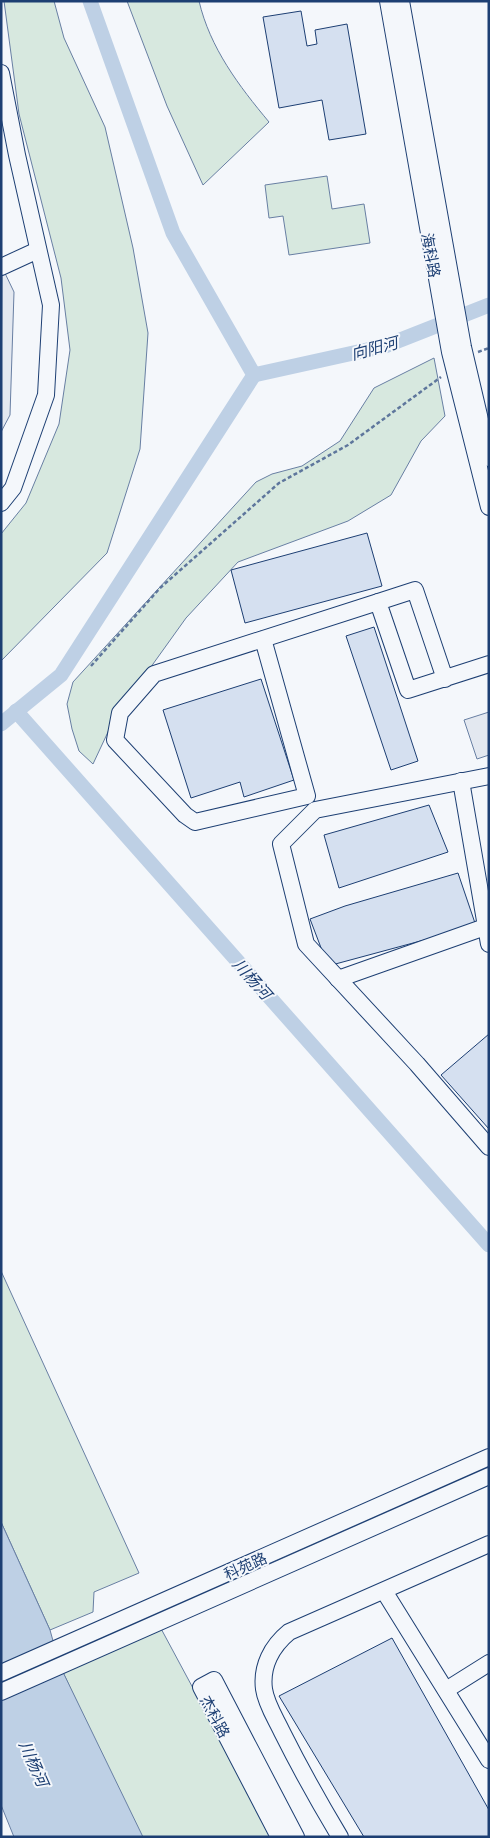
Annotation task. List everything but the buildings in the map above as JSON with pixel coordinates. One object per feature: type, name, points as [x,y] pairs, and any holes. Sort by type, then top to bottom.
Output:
[{"type":"street","name":"海科路","points":[[388,1],[489,507]]},
{"type":"street","name":"海科路","points":[[401,1],[441,268]]},
{"type":"street","points":[[1,73],[50,305],[46,395],[13,488],[1,503]]},
{"type":"street","points":[[1,267],[38,250]]},
{"type":"street","name":"海科路","points":[[458,356],[483,408],[489,458]]},
{"type":"street","points":[[263,639],[307,796],[195,822],[185,815],[116,740],[120,713],[154,674],[415,590],[445,679]]},
{"type":"street","points":[[378,602],[408,690],[489,664]]},
{"type":"street","points":[[489,776],[316,810],[281,844],[306,944],[489,1147]]},
{"type":"street","points":[[461,781],[489,944]]},
{"type":"street","points":[[338,979],[485,927]]},
{"type":"street","name":"科苑路","points":[[1,1673],[489,1457]]},
{"type":"street","name":"科苑路","points":[[1,1692],[489,1476]]},
{"type":"street","points":[[340,1837],[301,1771],[268,1702],[264,1690],[266,1663],[272,1650],[289,1632],[489,1544]]},
{"type":"street","points":[[384,1591],[489,1760]]},
{"type":"street","points":[[446,1690],[489,1663]]},
{"type":"street","name":"杰科路","points":[[279,1837],[201,1687],[214,1680],[296,1837]]},
{"type":"path","points":[[91,666],[160,588],[280,483],[348,445],[458,356],[489,348]]},
{"type":"shaded area","points":[[4,1],[54,1],[64,38],[105,127],[133,248],[148,333],[140,449],[107,553],[1,661],[1,534],[26,503],[59,424],[70,350],[61,278],[19,114]]},
{"type":"shaded area","points":[[127,1],[199,1],[210,35],[227,66],[269,122],[203,185],[167,106]]},
{"type":"shaded area","points":[[327,176],[332,209],[364,204],[370,243],[289,255],[283,216],[269,218],[265,185]]},
{"type":"shaded area","points":[[2,267],[14,292],[10,415],[1,432]]},
{"type":"shaded area","points":[[434,358],[445,416],[421,441],[391,495],[348,521],[238,562],[186,618],[115,717],[93,764],[79,751],[72,729],[67,704],[73,682],[256,482],[272,474],[302,466],[340,441],[374,388]]},
{"type":"shaded area","points":[[489,712],[489,755],[477,759],[464,720]]},
{"type":"shaded area","points":[[1,1271],[139,1573],[94,1592],[93,1612],[50,1630],[1,1522]]},
{"type":"shaded area","points":[[158,1623],[273,1837],[140,1837],[60,1666]]},
{"type":"water","points":[[1,1522],[50,1630],[60,1666],[143,1837],[14,1837],[1,1805]]},
{"type":"waterway","points":[[1,724],[61,675],[254,375],[173,233],[90,1]]},
{"type":"waterway","name":"向阳河","points":[[254,375],[385,346],[489,305]]},
{"type":"waterway","name":"川杨河","points":[[16,711],[489,1245]]}]
